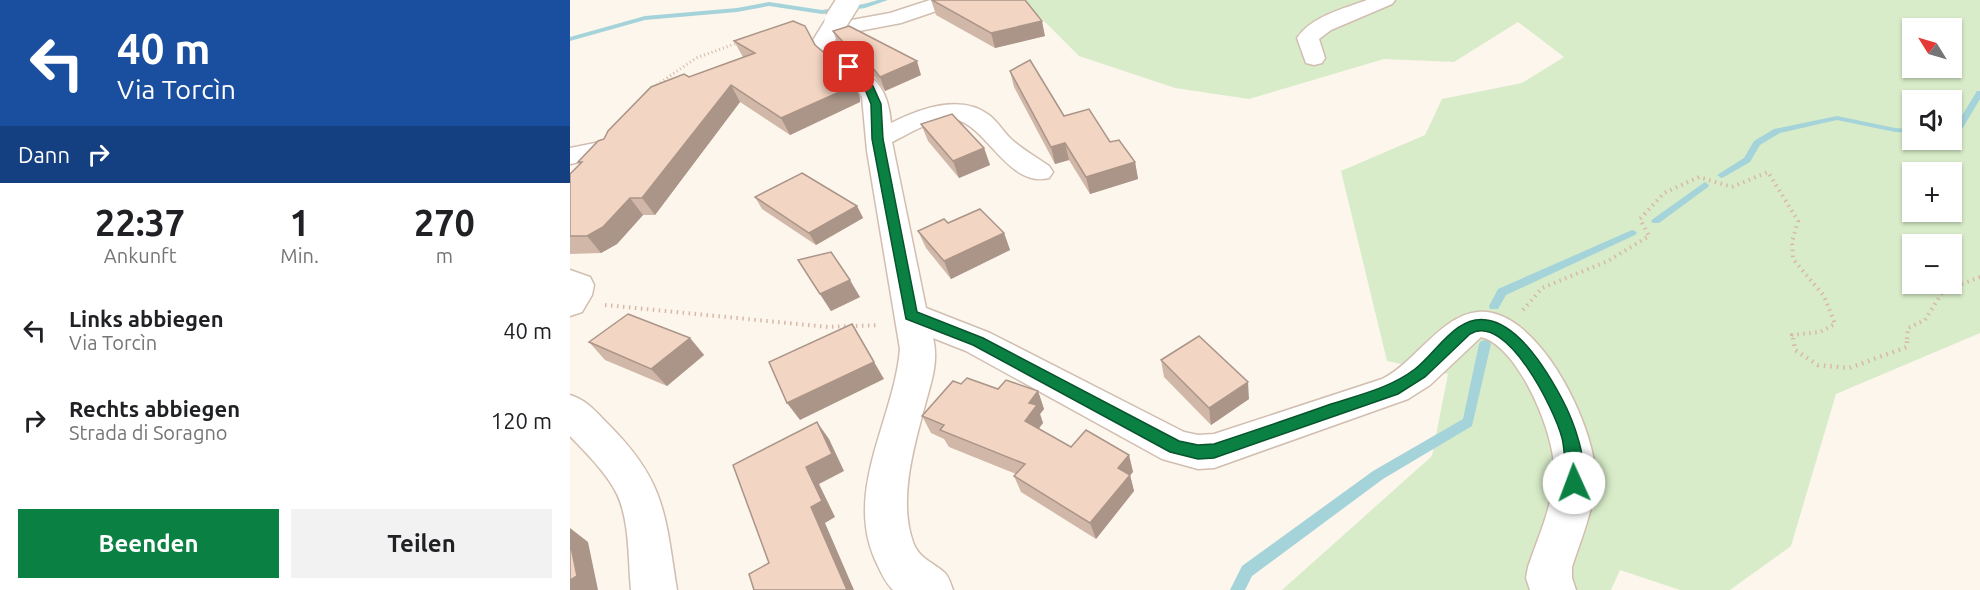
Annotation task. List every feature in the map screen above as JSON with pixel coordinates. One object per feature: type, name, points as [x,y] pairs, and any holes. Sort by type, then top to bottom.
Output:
[{"type":"street","points":[[830,30],[886,21],[950,0]]},
{"type":"street","points":[[1314,58],[1308,38],[1323,25],[1385,0]]},
{"type":"street","points":[[849,1],[830,30],[826,49],[861,77],[874,94],[878,139],[918,350],[917,366],[891,466],[886,496],[889,535],[895,554],[904,570],[930,590]]},
{"type":"street","points":[[878,139],[936,114],[955,112],[967,114],[982,122],[1002,144],[1039,172]]},
{"type":"street","points":[[570,156],[605,149]]},
{"type":"street","points":[[908,300],[978,342],[1176,447],[1198,452],[1225,447],[1393,390],[1420,373],[1465,330],[1473,325],[1486,324],[1501,331],[1530,358],[1564,419],[1570,439],[1575,469],[1572,497],[1550,567],[1549,578],[1553,590]]},
{"type":"street","points":[[570,410],[627,472],[635,487],[642,503],[654,590]]},
{"type":"path","points":[[656,86],[682,65],[704,52],[747,40]]},
{"type":"path","points":[[1530,358],[1522,310],[1542,288],[1608,261],[1649,236],[1640,219],[1664,193],[1699,177],[1730,187],[1760,172],[1768,172],[1798,221],[1792,242],[1793,259],[1816,282],[1832,306],[1835,324],[1820,332],[1792,335],[1795,350],[1818,364],[1850,368],[1907,347],[1908,328],[1925,321],[1943,291],[1980,277]]},
{"type":"path","points":[[572,293],[589,304],[828,327],[892,324],[908,300]]},
{"type":"green space","points":[[1023,0],[1980,0],[1980,333],[1836,394],[1791,546],[1730,590],[1680,590],[1620,570],[1611,590],[1282,590],[1432,456],[1448,374],[1387,361],[1341,171],[1425,135],[1442,99],[1522,83],[1564,57],[1518,22],[1454,62],[1384,59],[1249,99],[1175,88],[1079,56]]},
{"type":"building","points":[[932,0],[1025,0],[1042,21],[991,33]]},
{"type":"building","points":[[793,21],[805,26],[815,45],[846,71],[853,81],[853,86],[781,118],[731,85],[642,198],[630,198],[603,227],[587,236],[570,236],[570,174],[582,162],[578,162],[598,141],[604,139],[608,131],[651,87],[684,74],[689,77],[755,53],[734,41]]},
{"type":"building","points":[[849,26],[917,61],[880,77],[869,63],[833,31]]},
{"type":"building","points":[[1030,60],[1064,116],[1089,109],[1110,142],[1119,140],[1135,162],[1086,177],[1065,143],[1051,147],[1010,71]]},
{"type":"building","points":[[952,114],[984,148],[953,161],[921,124]]},
{"type":"building","points":[[802,173],[857,206],[809,233],[755,197]]},
{"type":"building","points":[[980,209],[1004,233],[944,261],[918,231],[944,219],[948,223]]},
{"type":"building","points":[[831,252],[850,280],[820,294],[798,260]]},
{"type":"building","points":[[628,314],[690,338],[651,369],[589,342]]},
{"type":"building","points":[[852,324],[874,362],[787,403],[769,362]]},
{"type":"building","points":[[1199,336],[1248,382],[1209,408],[1161,360]]},
{"type":"building","points":[[967,378],[998,389],[1006,380],[1038,391],[1029,403],[1037,405],[1025,421],[1071,447],[1086,430],[1129,455],[1118,468],[1130,475],[1090,523],[1014,476],[1025,464],[940,430],[944,425],[922,416],[953,381],[961,384]]},
{"type":"building","points":[[817,422],[832,454],[806,467],[822,501],[811,507],[847,590],[754,590],[749,574],[769,563],[733,465]]},
{"type":"building","points":[[570,542],[577,576],[570,580]]},
{"type":"waterway","points":[[570,39],[645,18],[737,10],[769,4],[822,12],[865,6],[885,0]]},
{"type":"waterway","points":[[1962,123],[1980,93]]},
{"type":"waterway","points":[[1721,175],[1747,160],[1757,143],[1777,131],[1837,118],[1902,130]]},
{"type":"waterway","points":[[1656,221],[1705,185]]},
{"type":"waterway","points":[[1494,306],[1502,292],[1632,233]]},
{"type":"waterway","points":[[1237,590],[1247,571],[1378,475],[1468,422],[1485,344]]},
{"type":"route","points":[[849,67],[861,77],[874,94],[878,139],[911,315],[978,342],[1176,447],[1198,452],[1214,451],[1393,390],[1420,373],[1465,330],[1473,325],[1486,324],[1501,331],[1530,358],[1555,401],[1570,439],[1575,469],[1574,483]]}]
